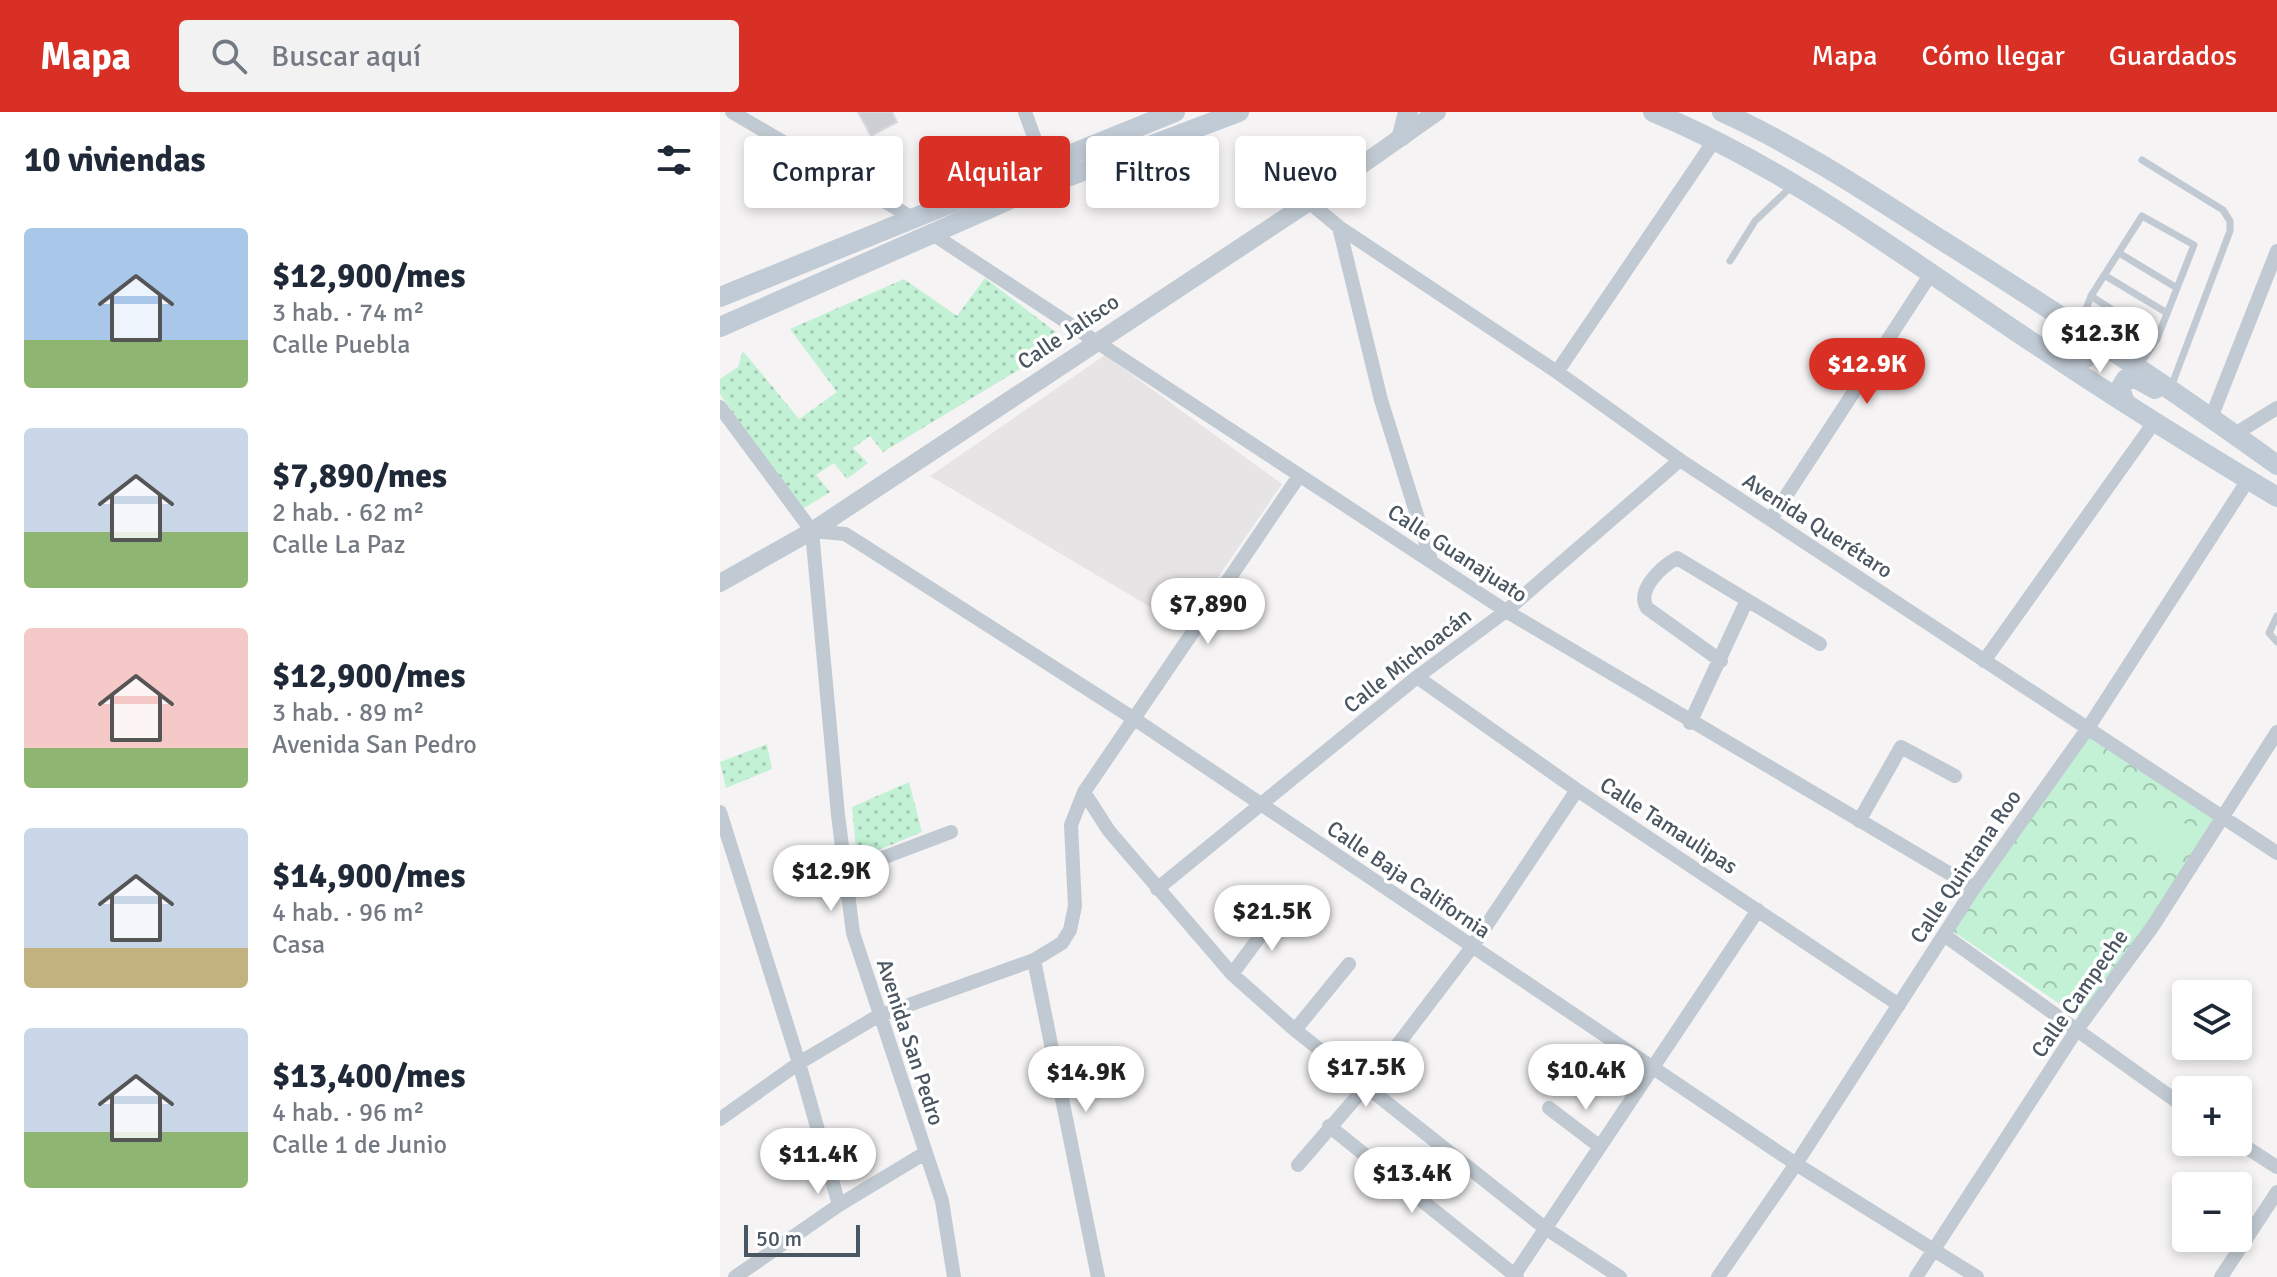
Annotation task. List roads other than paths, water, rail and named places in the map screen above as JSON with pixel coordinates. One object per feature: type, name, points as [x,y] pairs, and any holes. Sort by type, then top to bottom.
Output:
[{"type":"main road","points":[[1070,154],[1175,112]]},
{"type":"main road","points":[[720,327],[931,233],[1239,112]]},
{"type":"main road","points":[[1402,136],[1408,112]]},
{"type":"main road","points":[[1653,112],[1716,138],[1795,182],[2040,348],[2277,497]]},
{"type":"main road","points":[[1722,112],[1842,177],[2138,367],[2277,465]]},
{"type":"main road","points":[[720,297],[934,208]]},
{"type":"main road","points":[[2040,348],[2082,361],[2090,347],[2078,328]]},
{"type":"main road","points":[[2125,402],[2120,395],[2122,384],[2126,379],[2137,379],[2277,465]]},
{"type":"street","points":[[1025,112],[1034,136]]},
{"type":"street","name":"Calle Jalisco","points":[[1366,162],[1437,112]]},
{"type":"street","points":[[741,113],[911,217]]},
{"type":"street","points":[[1557,372],[1716,138]]},
{"type":"street","name":"Calle Jalisco","points":[[720,583],[812,531],[1096,340],[1300,208]]},
{"type":"street","name":"Avenida Querétaro","points":[[1316,208],[1339,227],[1557,372],[1680,460],[2277,853]]},
{"type":"street","points":[[1339,227],[1381,400],[1431,560]]},
{"type":"street","name":"Calle Guanajuato","points":[[931,233],[1506,611],[1690,723],[1974,888]]},
{"type":"street","points":[[2211,418],[2277,251]]},
{"type":"street","points":[[1771,519],[1932,272]]},
{"type":"street","points":[[720,407],[812,531]]},
{"type":"street","points":[[2235,434],[2277,408]]},
{"type":"street","points":[[1984,661],[2155,421]]},
{"type":"street","name":"Calle Michoacán","points":[[1157,889],[1417,677],[1506,611],[1680,460]]},
{"type":"street","points":[[720,1119],[799,1063],[878,1016],[1034,960],[1062,943],[1070,930],[1075,906],[1071,825],[1084,792],[1136,720],[1299,476]]},
{"type":"street","name":"Calle Quintana Roo","points":[[1718,1277],[1796,1164],[1974,888],[2088,728],[2248,480]]},
{"type":"street","name":"Calle Baja California","points":[[812,531],[845,534],[1136,720],[1796,1164],[1977,1277]]},
{"type":"street","name":"Avenida San Pedro","points":[[812,531],[853,933],[878,1016],[942,1201],[954,1277]]},
{"type":"street","points":[[1721,661],[1647,608],[1643,601],[1644,591],[1677,558],[1685,560],[1820,644]]},
{"type":"street","points":[[1690,723],[1747,600]]},
{"type":"street","name":"Calle Tamaulipas","points":[[1417,677],[1577,790],[1899,1005]]},
{"type":"street","name":"Calle Campeche","points":[[1916,1277],[2076,1031],[2129,962],[2277,732]]},
{"type":"street","points":[[1859,821],[1901,747],[1955,776]]},
{"type":"street","points":[[1298,1165],[1367,1085],[1472,947],[1577,790]]},
{"type":"street","points":[[1084,792],[1109,831],[1232,974],[1295,1030],[1545,1228],[1620,1277]]},
{"type":"street","points":[[720,812],[722,830],[799,1063],[839,1205]]},
{"type":"street","points":[[845,872],[951,832]]},
{"type":"street","points":[[1232,974],[1281,908]]},
{"type":"street","points":[[1329,1126],[1515,1276],[1652,1065],[1758,910]]},
{"type":"street","points":[[1944,935],[2172,1098]]},
{"type":"street","points":[[1034,960],[1098,1277]]},
{"type":"street","points":[[1295,1030],[1349,964]]},
{"type":"street","points":[[1549,1108],[1599,1146]]},
{"type":"street","points":[[2252,1151],[2277,1167]]},
{"type":"street","points":[[735,1277],[839,1205],[925,1153]]},
{"type":"street","points":[[2221,1277],[2277,1192]]},
{"type":"lane","points":[[2142,160],[2223,210],[2230,221],[2230,231],[2170,389]]},
{"type":"lane","points":[[1730,261],[1755,221],[1795,182]]},
{"type":"lane","points":[[2078,328],[2091,296],[2142,216],[2194,245],[2157,339],[2138,367]]},
{"type":"lane","points":[[2119,253],[2177,288]]},
{"type":"lane","points":[[2104,275],[2167,313]]},
{"type":"lane","points":[[2091,296],[2157,339]]},
{"type":"lane","points":[[2277,616],[2269,633],[2277,642]]}]
